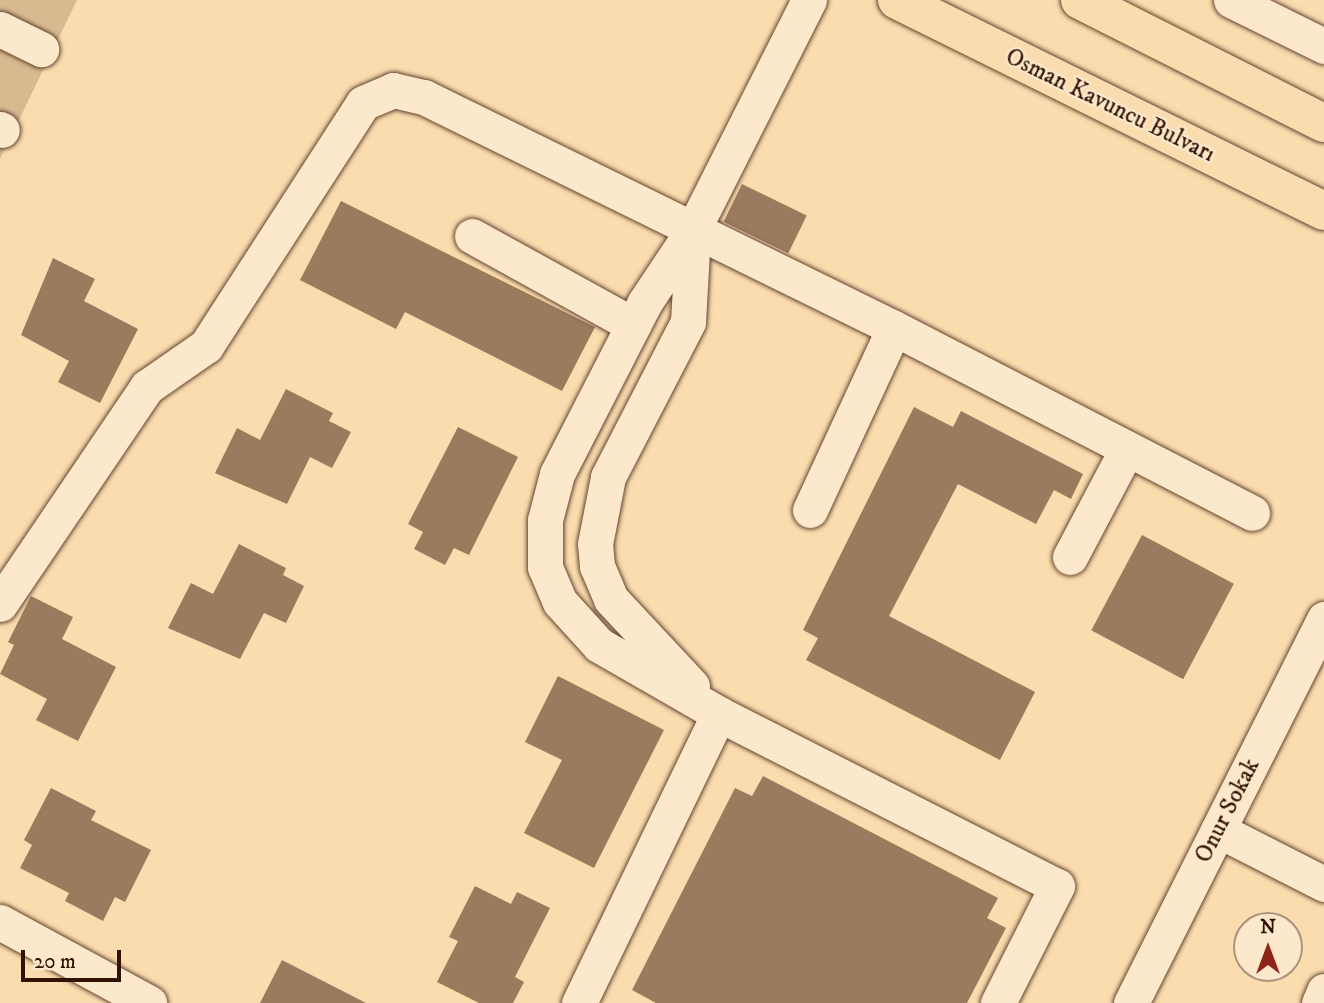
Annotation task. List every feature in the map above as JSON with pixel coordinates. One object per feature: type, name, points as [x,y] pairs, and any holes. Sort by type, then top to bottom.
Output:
[{"type":"highway","name":"Osman Kavuncu Bulvarı","points":[[897,0],[1324,211]]},
{"type":"highway","points":[[1080,0],[1324,123]]},
{"type":"street","points":[[809,0],[693,230],[633,325],[557,474],[545,520],[545,567],[560,602],[584,632],[719,714],[1056,886],[998,1003]]},
{"type":"street","points":[[1231,0],[1324,46]]},
{"type":"street","points":[[0,29],[41,49]]},
{"type":"street","points":[[0,604],[147,387],[206,346],[372,97],[393,90],[414,93],[894,328],[1252,513]]},
{"type":"street","points":[[693,230],[688,322],[608,477],[596,521],[595,555],[602,583],[621,615],[719,714]]},
{"type":"street","points":[[472,236],[633,325]]},
{"type":"street","points":[[810,510],[894,328]]},
{"type":"street","points":[[1070,557],[1127,449]]},
{"type":"street","name":"Onur Sokak","points":[[1131,1003],[1324,619]]},
{"type":"street","points":[[579,1003],[719,714]]},
{"type":"street","points":[[1218,830],[1324,884]]},
{"type":"street","points":[[0,922],[149,1003]]},
{"type":"street","points":[[1319,1003],[1324,992]]},
{"type":"shaded area","points":[[0,0],[77,0],[0,159]]},
{"type":"building","points":[[742,184],[807,216],[788,253],[724,222]]},
{"type":"building","points":[[341,201],[595,327],[562,391],[405,312],[396,329],[300,280]]},
{"type":"building","points":[[53,258],[95,279],[84,301],[138,329],[100,403],[58,382],[69,361],[21,335]]},
{"type":"building","points":[[286,389],[333,413],[329,421],[351,432],[332,468],[310,457],[287,504],[215,473],[237,428],[260,440]]},
{"type":"building","points":[[914,407],[953,427],[961,411],[1083,474],[1071,499],[1054,490],[1036,524],[958,484],[889,616],[1035,692],[1000,760],[806,660],[818,638],[803,630]]},
{"type":"building","points":[[458,427],[518,457],[469,555],[454,548],[445,565],[414,549],[423,532],[408,524]]},
{"type":"building","points":[[1142,535],[1234,584],[1183,679],[1091,630]]},
{"type":"building","points":[[239,544],[286,568],[283,575],[304,586],[286,623],[264,613],[240,659],[168,628],[191,583],[213,594]]},
{"type":"building","points":[[31,596],[73,617],[62,639],[116,667],[78,741],[36,720],[47,699],[0,674],[14,645],[8,642]]},
{"type":"building","points":[[558,676],[664,730],[594,868],[524,833],[562,760],[525,742]]},
{"type":"building","points":[[763,776],[998,898],[987,918],[1006,928],[967,1003],[656,1003],[632,990],[735,788],[752,796]]},
{"type":"building","points":[[51,788],[96,811],[91,820],[151,850],[125,902],[115,897],[103,921],[65,901],[69,893],[20,868],[32,845],[24,840]]},
{"type":"building","points":[[475,886],[511,904],[517,892],[550,908],[515,977],[524,982],[513,1003],[479,1003],[437,982],[458,941],[449,937]]},
{"type":"building","points":[[282,960],[366,1003],[260,1003]]}]
